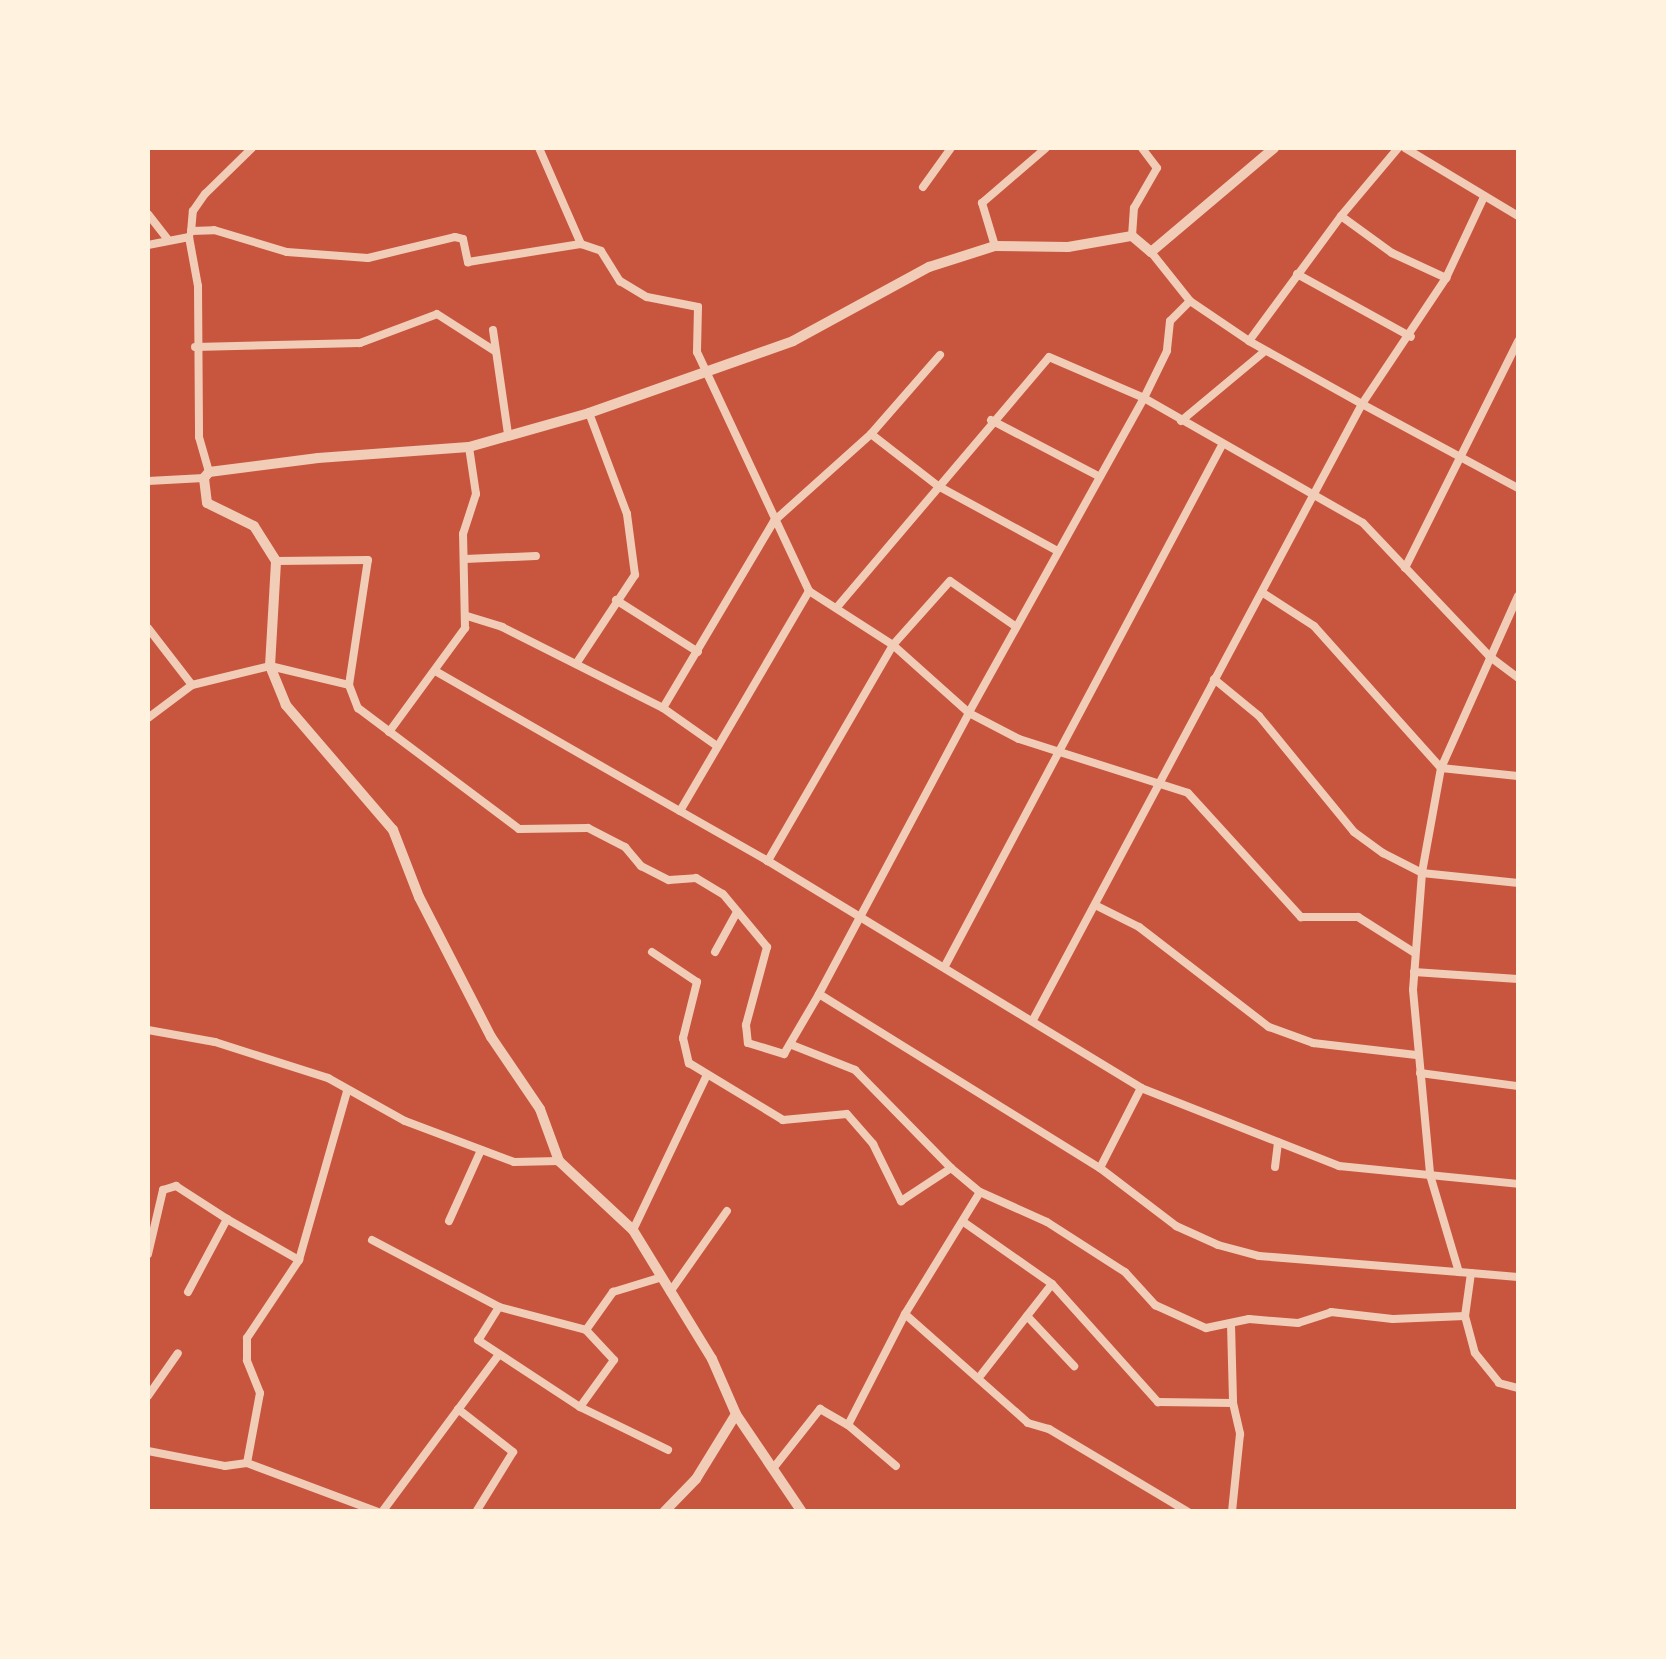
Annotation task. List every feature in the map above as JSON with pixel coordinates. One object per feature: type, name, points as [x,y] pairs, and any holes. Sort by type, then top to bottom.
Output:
[{"type":"street","points":[[252,148],[199,202],[190,234],[198,286],[195,347],[199,437],[208,503],[254,526],[276,561],[270,666],[286,705],[393,830],[419,898],[491,1038],[540,1110],[560,1161],[633,1230],[736,1414],[775,1466],[802,1512]]},
{"type":"street","points":[[539,148],[581,244]]},
{"type":"street","points":[[923,186],[951,148]]},
{"type":"street","points":[[995,246],[982,203],[1046,148]]},
{"type":"street","points":[[1132,236],[1134,208],[1157,168],[1145,148]]},
{"type":"street","points":[[1151,252],[1274,148]]},
{"type":"street","points":[[1249,341],[1341,216],[1401,148],[1518,216]]},
{"type":"street","points":[[1034,1018],[1097,906],[1156,782],[1262,593],[1312,494],[1362,404],[1411,337],[1446,278],[1484,198]]},
{"type":"street","points":[[148,214],[168,238]]},
{"type":"street","points":[[1341,216],[1392,253],[1446,278]]},
{"type":"street","points":[[148,245],[214,230],[287,252],[368,258],[455,237],[463,239],[468,262],[581,244],[601,251],[620,281],[647,297],[698,306],[696,352],[710,372],[809,591],[893,644],[969,714],[1063,753],[1194,798],[1301,918],[1358,917],[1415,953]]},
{"type":"street","points":[[148,482],[470,447],[590,414],[710,372],[842,318],[929,267],[995,246],[1068,246],[1132,236],[1151,252],[1190,301],[1249,341],[1518,488]]},
{"type":"street","points":[[1296,274],[1411,337]]},
{"type":"street","points":[[276,561],[368,560],[349,686],[358,708],[519,829],[588,828],[625,847],[640,866],[669,880],[696,878],[723,894],[768,947],[746,1025],[748,1043],[766,1054],[784,1054],[792,1046],[1056,550],[1144,398],[1167,351],[1170,320],[1190,301]]},
{"type":"street","points":[[195,347],[360,343],[437,314],[494,350]]},
{"type":"street","points":[[493,330],[508,434]]},
{"type":"street","points":[[1405,568],[1518,341]]},
{"type":"street","points":[[1181,421],[1265,351]]},
{"type":"street","points":[[663,708],[774,520],[871,434],[940,356]]},
{"type":"street","points":[[838,606],[991,420],[1049,357],[1144,398],[1221,447],[1363,523],[1489,656],[1518,678]]},
{"type":"street","points":[[576,664],[636,575],[627,514],[590,414]]},
{"type":"street","points":[[991,420],[1098,476]]},
{"type":"street","points":[[871,434],[938,486],[1056,550]]},
{"type":"street","points":[[389,732],[461,639],[466,616],[464,527],[476,494],[470,447]]},
{"type":"street","points":[[946,964],[1063,753],[1221,447]]},
{"type":"street","points":[[465,559],[536,556]]},
{"type":"street","points":[[768,860],[893,644],[950,580],[1015,626]]},
{"type":"street","points":[[680,811],[809,591]]},
{"type":"street","points":[[1262,593],[1314,626],[1442,768],[1518,776]]},
{"type":"street","points":[[1459,1272],[1430,1175],[1416,1055],[1415,953],[1422,873],[1442,768],[1518,596]]},
{"type":"street","points":[[616,600],[698,652]]},
{"type":"street","points":[[466,616],[576,664],[663,708],[717,746]]},
{"type":"street","points":[[148,628],[192,684]]},
{"type":"street","points":[[148,718],[192,684],[270,666],[349,686]]},
{"type":"street","points":[[437,672],[946,964],[1141,1088],[1339,1166],[1518,1184]]},
{"type":"street","points":[[1214,680],[1259,716],[1354,832],[1422,873],[1518,882]]},
{"type":"street","points":[[1097,906],[1139,928],[1268,1028],[1312,1043],[1416,1055]]},
{"type":"street","points":[[715,952],[737,912]]},
{"type":"street","points":[[652,952],[696,982],[683,1048],[706,1077],[783,1120],[847,1114],[873,1144],[901,1201],[951,1168]]},
{"type":"street","points":[[1414,972],[1518,979]]},
{"type":"street","points":[[819,994],[1100,1168],[1176,1226],[1218,1245],[1259,1256],[1518,1277]]},
{"type":"street","points":[[148,1030],[282,1062],[514,1162],[560,1161]]},
{"type":"street","points":[[792,1046],[855,1070],[932,1141],[951,1168],[980,1192],[1047,1222],[1124,1272],[1155,1305],[1184,1322],[1298,1323],[1313,1314],[1344,1312],[1394,1319],[1466,1316]]},
{"type":"street","points":[[1420,1073],[1518,1086]]},
{"type":"street","points":[[633,1230],[706,1077]]},
{"type":"street","points":[[1100,1168],[1141,1088]]},
{"type":"street","points":[[247,1463],[260,1393],[247,1360],[247,1338],[299,1260],[347,1092]]},
{"type":"street","points":[[1276,1168],[1278,1142]]},
{"type":"street","points":[[448,1221],[481,1150]]},
{"type":"street","points":[[148,1254],[163,1190],[176,1186],[299,1260]]},
{"type":"street","points":[[848,1425],[905,1314],[965,1223],[980,1192]]},
{"type":"street","points":[[670,1292],[727,1211]]},
{"type":"street","points":[[188,1292],[227,1219]]},
{"type":"street","points":[[965,1223],[1052,1284],[1158,1402],[1233,1402]]},
{"type":"street","points":[[372,1240],[499,1307],[586,1330],[614,1360],[580,1406]]},
{"type":"street","points":[[1471,1273],[1466,1316],[1475,1352],[1498,1382],[1518,1388]]},
{"type":"street","points":[[586,1330],[612,1292],[662,1278]]},
{"type":"street","points":[[981,1375],[1052,1284]]},
{"type":"street","points":[[499,1307],[478,1337],[498,1356],[580,1406],[668,1450]]},
{"type":"street","points":[[905,1314],[981,1375],[1028,1423],[1050,1429],[1188,1512]]},
{"type":"street","points":[[1027,1316],[1074,1366]]},
{"type":"street","points":[[1231,1324],[1233,1402],[1240,1434],[1232,1512]]},
{"type":"street","points":[[148,1396],[178,1353]]},
{"type":"street","points":[[148,1451],[225,1466],[247,1463],[380,1512],[498,1356]]},
{"type":"street","points":[[458,1409],[513,1452],[476,1512]]},
{"type":"street","points":[[775,1466],[820,1409],[848,1425],[896,1466]]},
{"type":"street","points":[[664,1512],[696,1478],[736,1414]]}]
